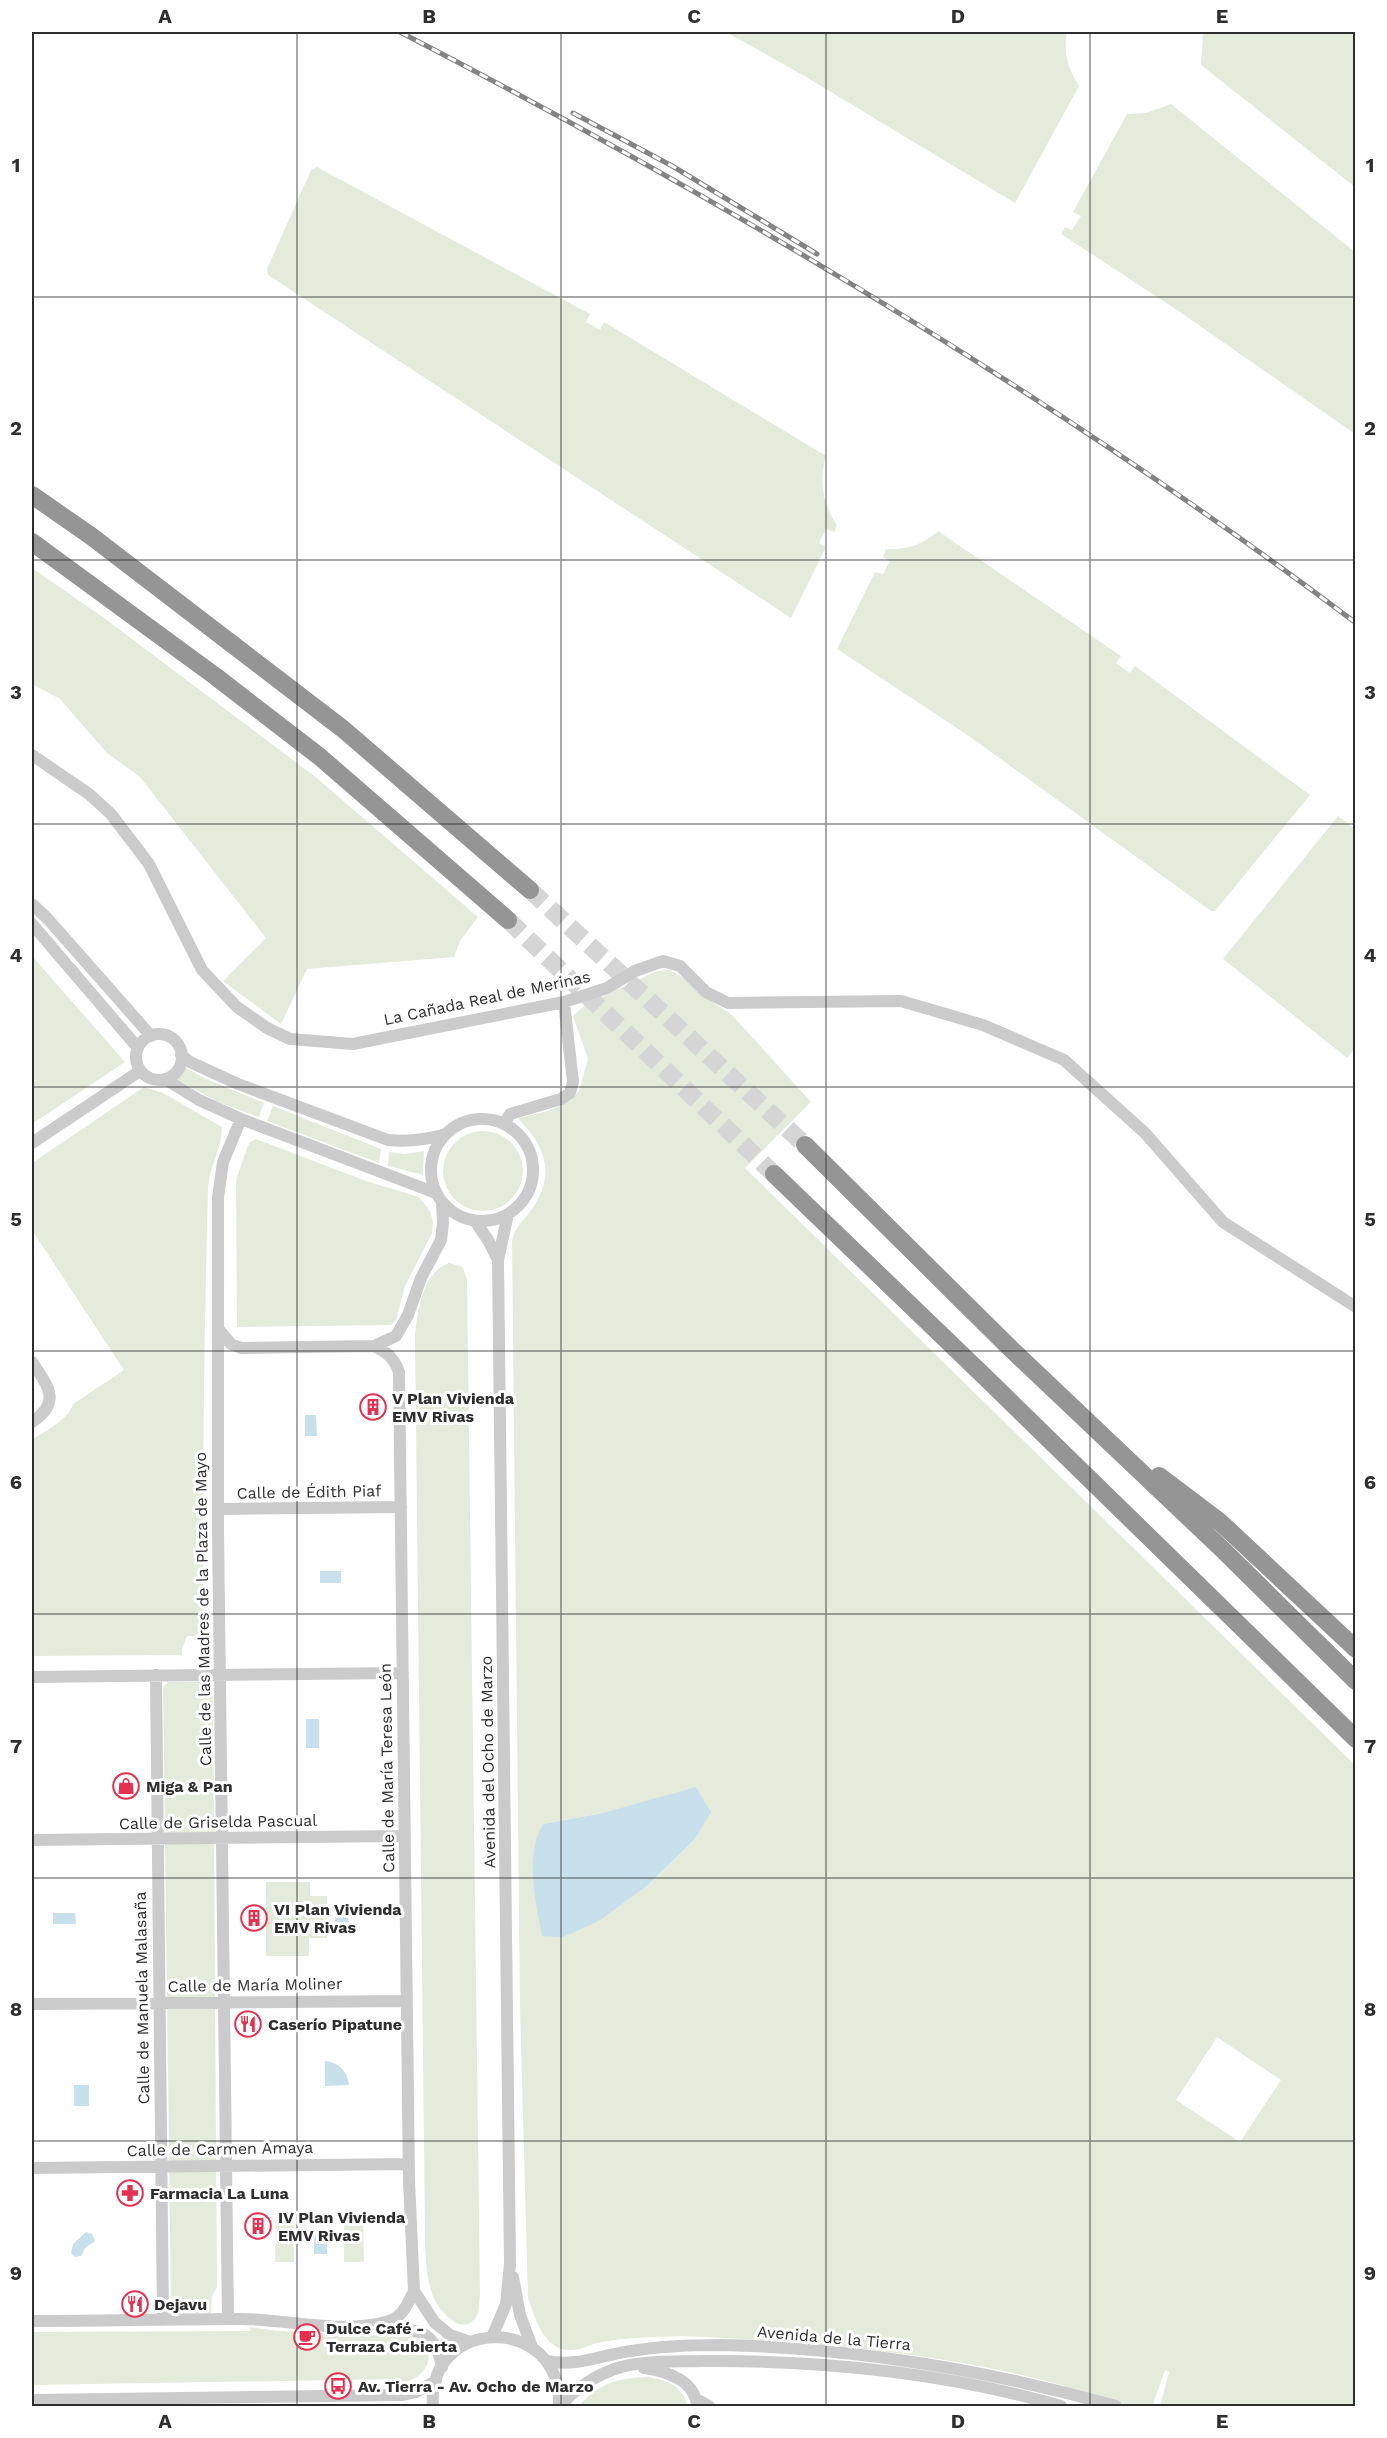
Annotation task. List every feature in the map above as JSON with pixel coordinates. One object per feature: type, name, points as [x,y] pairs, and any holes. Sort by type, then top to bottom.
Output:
[{"type":"highway","points":[[32,495],[91,536],[343,729],[530,890]]},
{"type":"highway","points":[[32,542],[215,676],[320,757],[508,920]]},
{"type":"highway","points":[[805,1145],[1008,1346],[1222,1549],[1356,1681]]},
{"type":"highway","points":[[774,1174],[1356,1739]]},
{"type":"highway","points":[[1093,1427],[1220,1522],[1356,1649]]},
{"type":"street","name":"La Cañada Real de Merinas","points":[[32,755],[89,795],[111,814],[149,864],[202,970],[237,1007],[267,1028],[290,1039],[353,1044],[564,1002],[607,988],[635,971],[663,961],[680,966],[706,992],[728,1003],[901,1001],[983,1025],[1064,1060],[1145,1133],[1222,1222],[1356,1307]]},
{"type":"street","points":[[32,904],[54,925],[151,1036]]},
{"type":"street","points":[[32,924],[138,1048]]},
{"type":"street","points":[[504,1124],[510,1114],[561,1099],[570,1093],[573,1082],[564,1002]]},
{"type":"street","points":[[165,1079],[179,1068],[181,1054],[177,1043],[165,1035],[151,1036],[138,1048],[136,1060],[140,1071],[152,1079],[165,1079],[199,1100],[241,1119],[439,1198],[460,1217],[475,1221],[490,1221],[508,1214],[522,1202],[528,1192],[533,1170],[528,1148],[522,1138],[504,1124],[489,1120],[474,1120],[459,1125],[446,1134],[427,1139],[407,1142],[388,1140],[238,1084],[190,1062],[181,1054]]},
{"type":"street","points":[[32,1143],[140,1071]]},
{"type":"street","name":"Calle de las Madres de la Plaza de Mayo","points":[[228,2319],[217,1364],[219,1179],[223,1162],[241,1119]]},
{"type":"street","points":[[219,1330],[231,1344],[241,1348],[374,1346],[396,1336],[402,1329],[421,1278],[441,1240],[443,1223],[439,1198],[433,1183],[432,1162],[435,1151],[446,1134]]},
{"type":"street","name":"Avenida del Ocho de Marzo","points":[[492,2337],[506,2304],[510,2264],[498,1260],[508,1214]]},
{"type":"street","name":"Avenida del Ocho de Marzo","points":[[475,1221],[498,1260]]},
{"type":"street","name":"Calle de María Teresa León","points":[[374,1346],[387,1352],[395,1361],[399,1372],[406,2001],[414,2291]]},
{"type":"street","points":[[217,1364],[222,1357],[241,1348]]},
{"type":"street","points":[[32,1362],[48,1386],[50,1394],[47,1410],[32,1422]]},
{"type":"street","name":"Calle de Édith Piaf","points":[[219,1509],[400,1507]]},
{"type":"street","points":[[32,1677],[403,1673]]},
{"type":"street","name":"Calle de Manuela Malasaña","points":[[156,1676],[163,2320]]},
{"type":"street","name":"Calle de Griselda Pascual","points":[[32,1840],[404,1836]]},
{"type":"street","name":"Calle de María Moliner","points":[[32,2004],[406,2001]]},
{"type":"street","name":"Calle de Carmen Amaya","points":[[32,2168],[409,2164]]},
{"type":"street","name":"Avenida del Ocho de Marzo","points":[[510,2264],[520,2315],[532,2347]]},
{"type":"street","points":[[366,2325],[388,2321],[402,2314],[414,2291],[435,2323],[450,2335],[470,2342]]},
{"type":"street","points":[[32,2321],[228,2319],[413,2329],[426,2334],[438,2351],[442,2367]]},
{"type":"street","points":[[433,2406],[436,2381],[442,2367],[454,2353],[470,2342],[492,2337],[512,2338],[532,2347],[547,2361],[558,2383],[560,2406]]},
{"type":"street","name":"Avenida de la Tierra","points":[[547,2361],[574,2364],[657,2347],[721,2345],[824,2351],[955,2368],[1055,2389],[1116,2406]]},
{"type":"street","name":"Avenida de la Tierra","points":[[560,2406],[588,2383],[612,2370],[658,2362],[720,2361],[822,2366],[932,2379],[1062,2406]]},
{"type":"street","points":[[631,2366],[676,2376],[696,2403],[709,2406]]},
{"type":"street","points":[[32,2400],[403,2395],[416,2392],[436,2381]]},
{"type":"green space","points":[[726,32],[1067,32],[1067,60],[1079,86],[1015,203],[801,74]]},
{"type":"green space","points":[[1203,32],[1355,32],[1355,187],[1201,65]]},
{"type":"green space","points":[[1171,104],[1355,252],[1355,434],[1177,310],[1061,234],[1065,227],[1072,230],[1081,216],[1073,212],[1127,114],[1146,113]]},
{"type":"green space","points":[[317,167],[590,314],[586,322],[600,330],[604,322],[826,456],[823,492],[837,525],[834,532],[826,529],[819,543],[826,547],[791,618],[268,275],[267,269],[311,170]]},
{"type":"green space","points":[[938,531],[1121,656],[1116,663],[1130,673],[1135,666],[1310,795],[1215,911],[1211,911],[966,734],[837,649],[875,572],[883,574],[890,561],[883,557],[886,549],[914,546]]},
{"type":"green space","points":[[32,568],[104,618],[318,779],[478,917],[460,941],[454,957],[307,969],[281,1024],[223,981],[266,938],[140,777],[107,753],[60,699],[32,684]]},
{"type":"green space","points":[[1338,816],[1356,830],[1356,1047],[1347,1058],[1223,959]]},
{"type":"green space","points":[[32,956],[125,1062],[32,1124]]},
{"type":"green space","points":[[670,970],[687,980],[698,992],[732,1015],[811,1102],[745,1168],[1355,1765],[1355,2406],[1160,2406],[1169,2372],[1165,2370],[1153,2404],[1135,2406],[1009,2372],[939,2359],[832,2346],[742,2339],[687,2336],[645,2337],[608,2341],[575,2350],[566,2350],[551,2343],[537,2322],[528,2298],[520,2007],[512,1241],[518,1226],[541,1193],[545,1170],[544,1159],[535,1139],[518,1118],[548,1111],[571,1100],[579,1091],[588,1059],[573,1016],[585,1005],[657,971]],"holes":[[[710,1812],[695,1839],[647,1886],[599,1921],[542,1936],[533,1857],[543,1824],[603,1813]],[[1217,2037],[1281,2080],[1240,2142],[1176,2100]]]},
{"type":"green space","points":[[186,1068],[264,1103],[259,1117],[218,1102],[177,1080]]},
{"type":"green space","points":[[144,1087],[163,1093],[222,1127],[208,1189],[204,1412],[204,1636],[187,1636],[182,1655],[32,1656],[32,1440],[61,1420],[73,1404],[124,1370],[32,1230],[32,1163]]},
{"type":"green space","points":[[273,1106],[381,1149],[379,1163],[267,1121]]},
{"type":"green space","points":[[483,1131],[498,1134],[511,1143],[520,1156],[523,1171],[520,1186],[511,1199],[498,1208],[483,1211],[468,1208],[455,1199],[446,1186],[443,1171],[446,1156],[455,1143],[468,1134]]},
{"type":"green space","points":[[256,1139],[366,1181],[419,1197],[430,1211],[433,1222],[432,1233],[405,1286],[396,1320],[391,1325],[237,1327],[236,1180],[247,1148],[250,1142]]},
{"type":"green space","points":[[424,1151],[423,1175],[388,1166],[389,1152],[405,1154]]},
{"type":"green space","points":[[449,1263],[463,1267],[467,1280],[480,2294],[477,2315],[471,2323],[465,2325],[446,2316],[434,2299],[428,2275],[425,2242],[415,1335],[420,1304],[427,1284],[440,1268]]},
{"type":"green space","points":[[168,1682],[208,1682],[213,1688],[217,2287],[212,2296],[211,2313],[177,2313],[173,2312],[171,2307],[163,1688]]},
{"type":"green space","points":[[266,1882],[310,1882],[310,1896],[327,1896],[327,1938],[309,1938],[309,1956],[266,1956]]},
{"type":"green space","points":[[276,2216],[293,2216],[294,2262],[275,2262]]},
{"type":"green space","points":[[344,2216],[363,2216],[364,2262],[344,2262]]},
{"type":"green space","points":[[250,2327],[278,2331],[415,2337],[423,2343],[429,2357],[423,2371],[417,2377],[401,2382],[401,2379],[32,2385],[32,2332],[250,2331]]},
{"type":"green space","points":[[647,2377],[673,2385],[682,2393],[688,2406],[579,2406],[594,2392],[610,2383]]},
{"type":"water","points":[[305,1415],[316,1415],[317,1436],[305,1436]]},
{"type":"water","points":[[320,1571],[341,1571],[341,1583],[320,1583]]},
{"type":"water","points":[[306,1719],[319,1719],[319,1748],[306,1748]]},
{"type":"water","points":[[696,1787],[711,1812],[695,1839],[647,1886],[599,1921],[563,1937],[542,1936],[533,1865],[537,1837],[543,1824],[603,1813]]},
{"type":"water","points":[[335,1908],[348,1908],[349,1932],[335,1933]]},
{"type":"water","points":[[53,1913],[75,1913],[76,1924],[53,1924]]},
{"type":"water","points":[[325,2061],[342,2068],[347,2075],[349,2085],[325,2086]]},
{"type":"water","points":[[74,2085],[89,2085],[89,2106],[74,2106]]},
{"type":"water","points":[[86,2232],[92,2234],[95,2241],[85,2248],[81,2256],[75,2257],[71,2253],[73,2244]]},
{"type":"water","points":[[314,2232],[327,2232],[327,2254],[314,2254]]},
{"type":"tunnel","points":[[530,890],[805,1145]]},
{"type":"tunnel","points":[[508,920],[774,1174]]},
{"type":"railway","points":[[400,32],[647,165],[770,235],[1010,382],[1243,540],[1356,623]]},
{"type":"railway","points":[[573,113],[674,167],[817,254]]},
{"type":"place","name":"V Plan Vivienda EMV Rivas","points":[[373,1407]]},
{"type":"place","name":"Miga & Pan","points":[[126,1786]]},
{"type":"place","name":"VI Plan Vivienda EMV Rivas","points":[[254,1918]]},
{"type":"place","name":"Caserío Pipatune","points":[[248,2024]]},
{"type":"place","name":"Farmacia La Luna","points":[[130,2193]]},
{"type":"place","name":"IV Plan Vivienda EMV Rivas","points":[[258,2226]]},
{"type":"place","name":"Dejavu","points":[[135,2304]]},
{"type":"place","name":"Dulce Café - Terraza Cubierta","points":[[307,2337]]},
{"type":"place","name":"Av. Tierra - Av. Ocho de Marzo","points":[[338,2386]]}]
